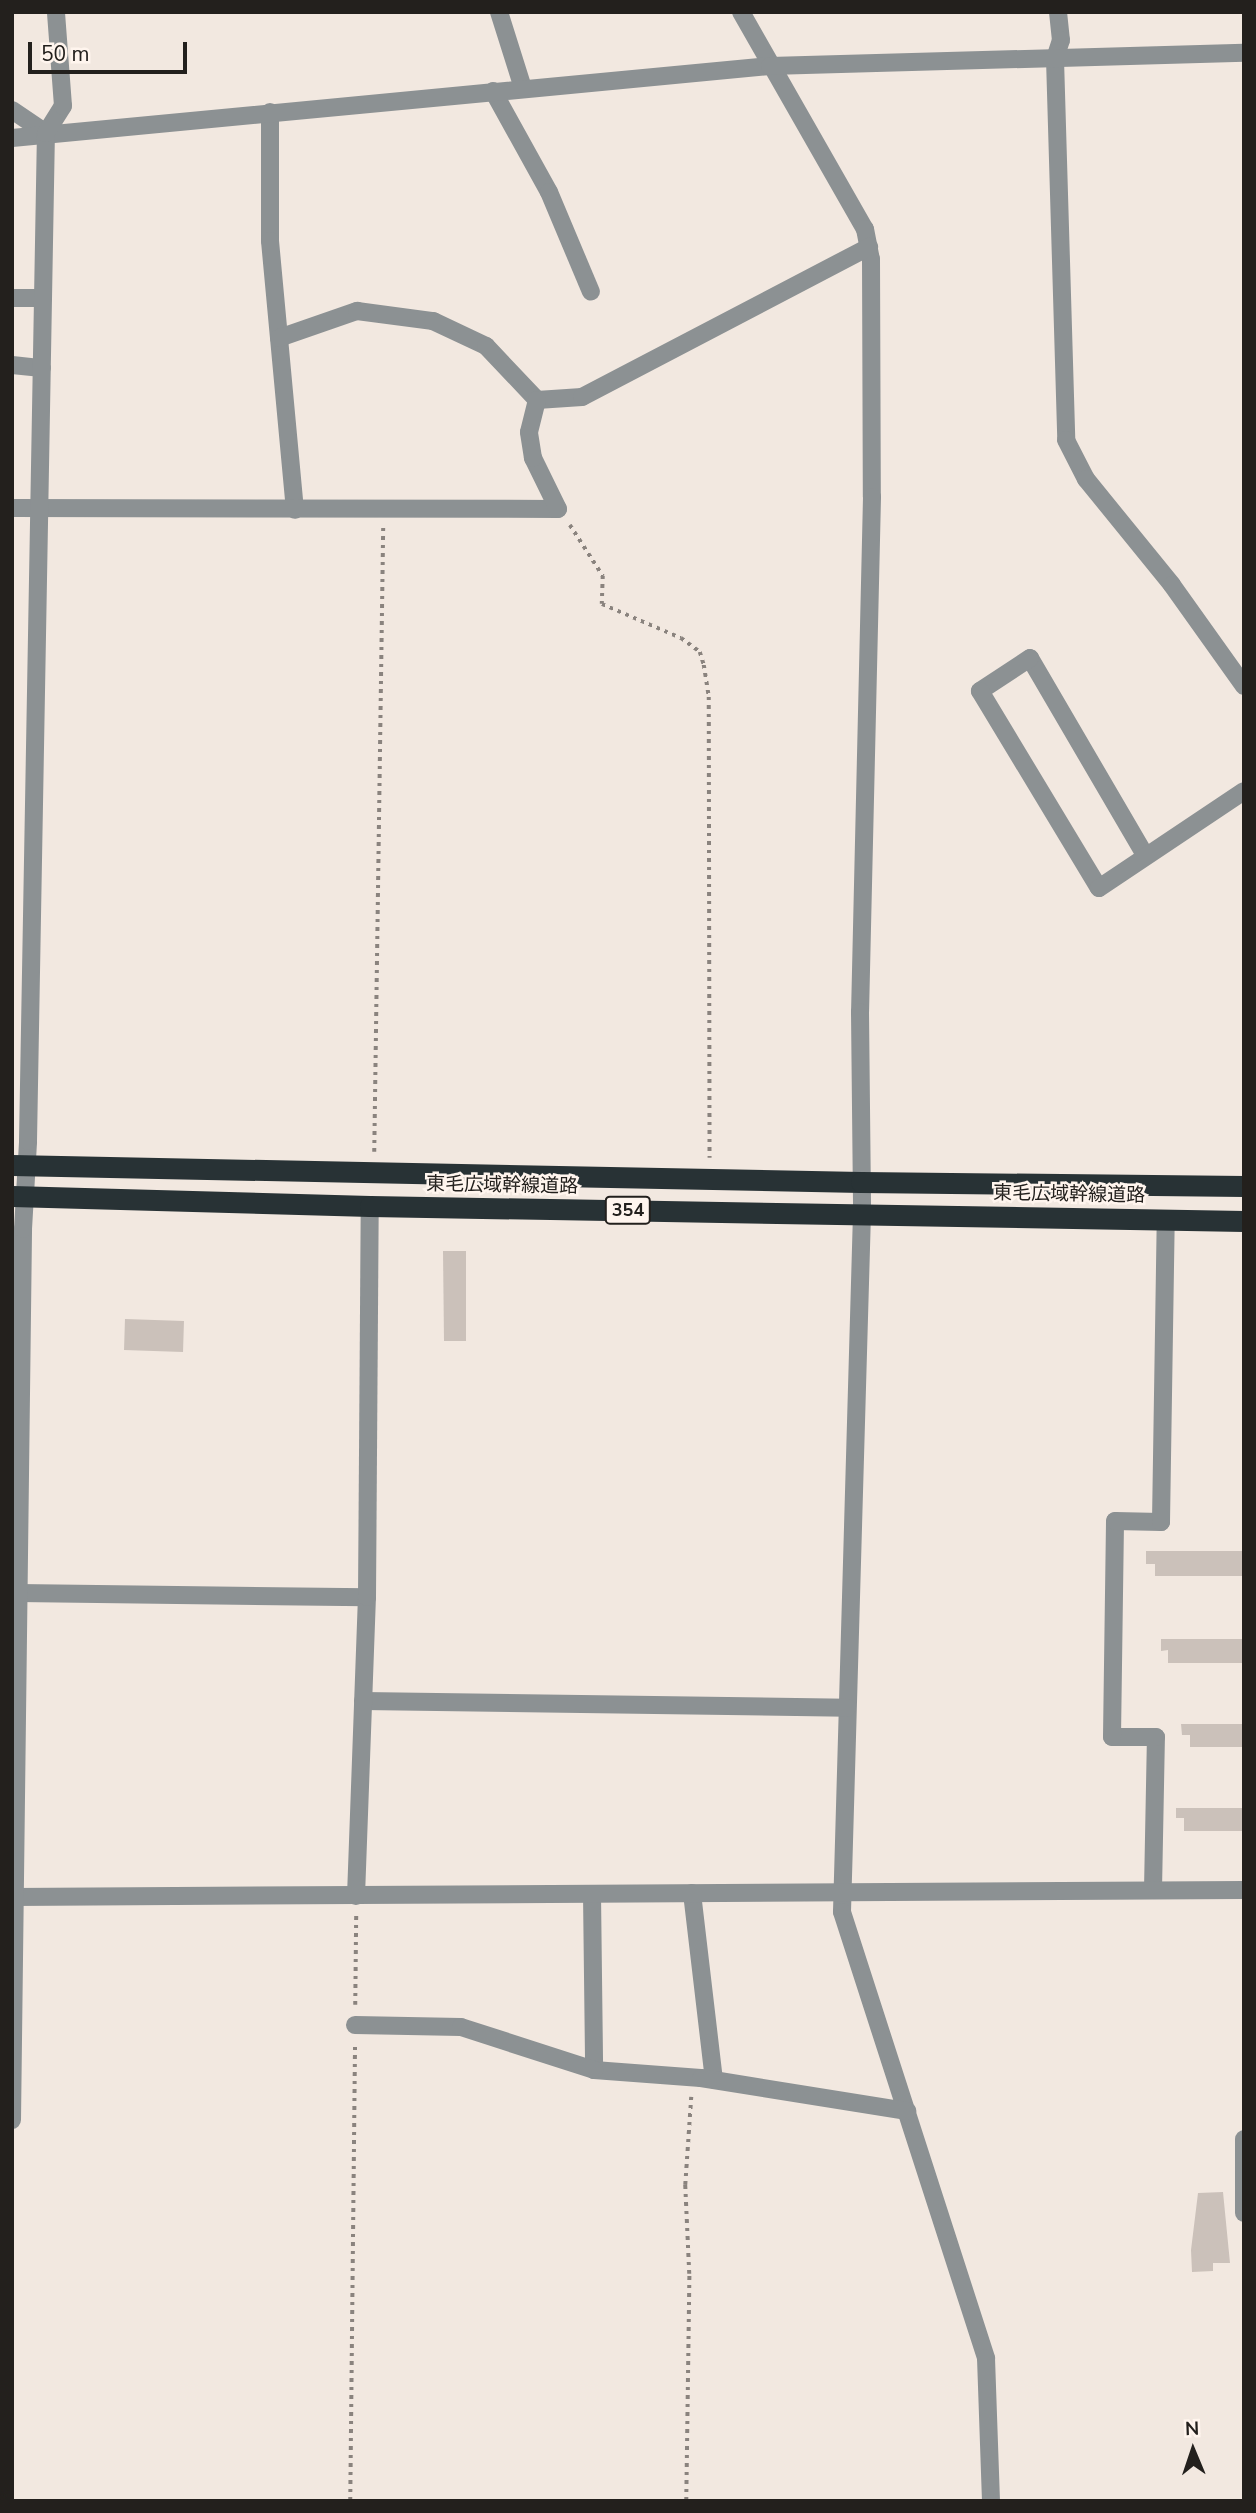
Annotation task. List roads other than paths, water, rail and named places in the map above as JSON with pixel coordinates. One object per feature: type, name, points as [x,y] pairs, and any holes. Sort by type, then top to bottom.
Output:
[{"type":"highway","name":"東毛広域幹線道路","points":[[20,1165],[861,1182],[1244,1186]]},
{"type":"highway","name":"東毛広域幹線道路","points":[[18,1196],[370,1206],[1244,1221]]},
{"type":"street","points":[[12,2120],[18,1592],[18,1196],[39,509],[46,132],[63,106],[56,12]]},
{"type":"street","points":[[499,12],[523,88]]},
{"type":"street","points":[[741,12],[865,229],[869,247],[873,298],[860,1012],[862,1213],[842,1912],[986,2358],[991,2501]]},
{"type":"street","points":[[1058,12],[1061,40],[1055,59],[1066,440],[1086,479],[1172,585],[1244,686]]},
{"type":"street","points":[[12,138],[46,132],[770,66],[1244,53]]},
{"type":"street","points":[[493,91],[549,192],[591,292]]},
{"type":"street","points":[[12,110],[46,132]]},
{"type":"street","points":[[270,112],[270,241],[295,510]]},
{"type":"street","points":[[537,400],[582,397],[869,247]]},
{"type":"street","points":[[12,298],[43,298]]},
{"type":"street","points":[[279,338],[357,311],[433,321],[486,346],[537,400]]},
{"type":"street","points":[[12,365],[42,368]]},
{"type":"street","points":[[12,509],[558,509],[533,458],[529,432],[537,400]]},
{"type":"street","points":[[1145,855],[1030,658],[980,691],[1100,888],[1145,855],[1244,791]]},
{"type":"street","points":[[356,1896],[367,1597],[370,1206]]},
{"type":"street","points":[[1153,1890],[1156,1737],[1112,1737],[1115,1521],[1161,1522],[1166,1219]]},
{"type":"street","points":[[18,1592],[367,1597]]},
{"type":"street","points":[[363,1701],[847,1708]]},
{"type":"street","points":[[14,1897],[1244,1890]]},
{"type":"street","points":[[692,1893],[714,2080]]},
{"type":"street","points":[[592,1894],[594,2070]]},
{"type":"street","points":[[355,2025],[461,2027],[594,2070],[714,2080],[907,2111]]},
{"type":"street","points":[[1244,2139],[1244,2213]]}]
